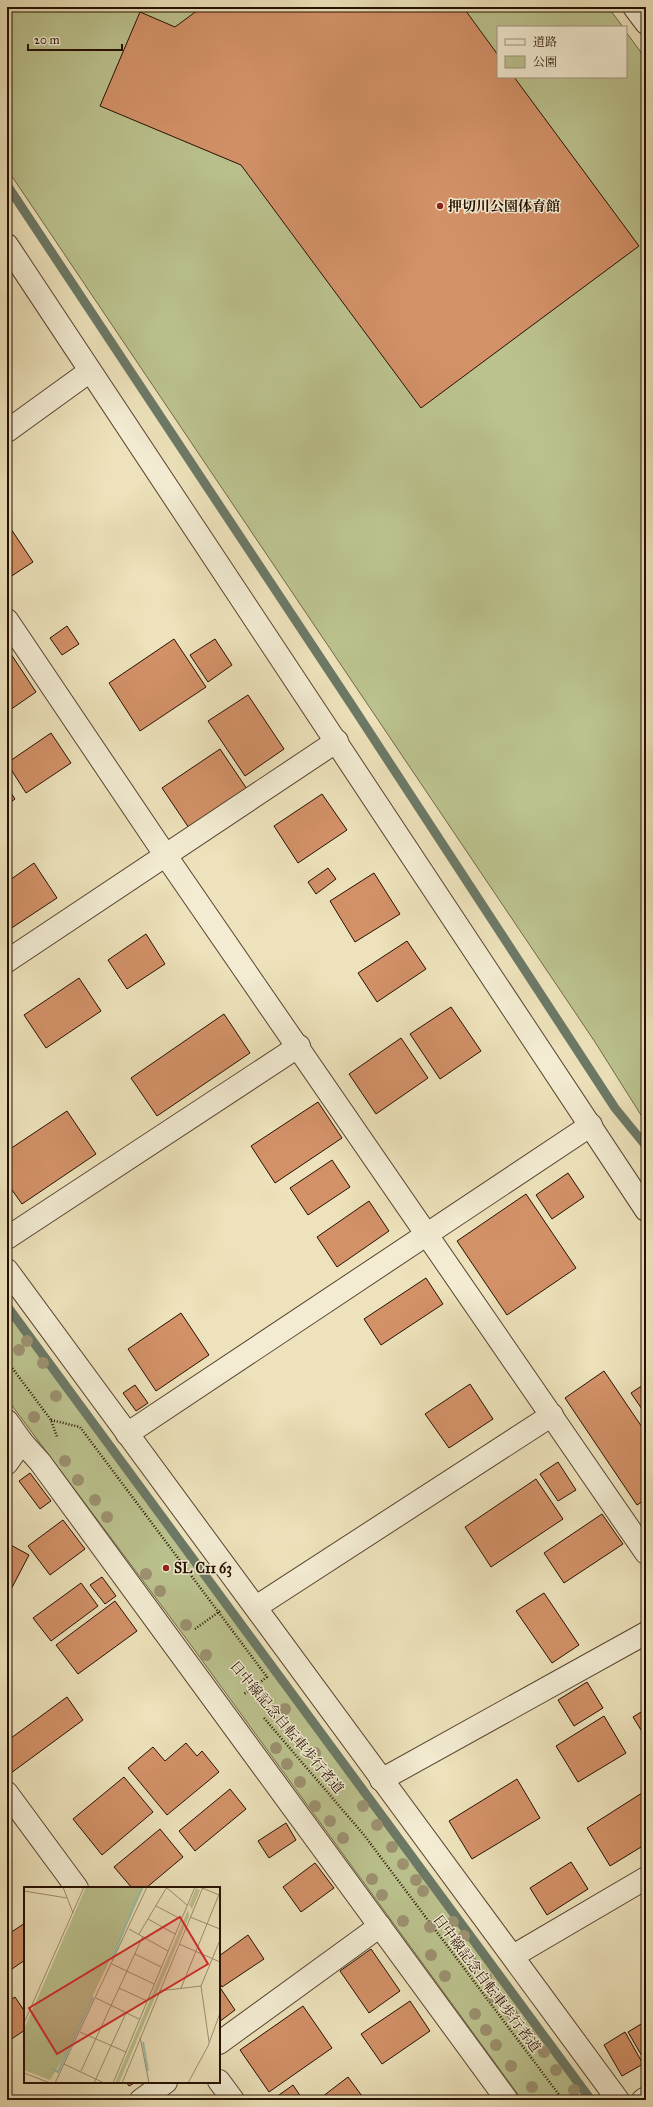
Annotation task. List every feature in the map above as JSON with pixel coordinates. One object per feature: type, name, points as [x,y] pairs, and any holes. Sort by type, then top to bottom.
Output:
[{"type":"street","points":[[634,7],[646,23]]},
{"type":"street","points":[[7,245],[337,741],[646,1210]]},
{"type":"street","points":[[7,431],[90,371]]},
{"type":"street","points":[[7,620],[166,856],[299,1046],[646,1553]]},
{"type":"street","points":[[7,961],[337,741]]},
{"type":"street","points":[[7,1238],[299,1046]]},
{"type":"street","points":[[127,1434],[591,1125]]},
{"type":"street","points":[[7,1270],[618,2100]]},
{"type":"street","points":[[256,1608],[552,1415]]},
{"type":"street","points":[[7,1421],[22,1442],[40,1462],[507,2100]]},
{"type":"street","points":[[7,1463],[22,1442]]},
{"type":"street","points":[[381,1780],[646,1633]]},
{"type":"street","points":[[7,1793],[76,1887]]},
{"type":"street","points":[[513,1956],[646,1878]]},
{"type":"street","points":[[220,2042],[380,1926]]},
{"type":"street","points":[[220,2082],[233,2100]]},
{"type":"street","points":[[141,2100],[165,2083]]},
{"type":"path","points":[[7,1361],[51,1420],[58,1439]]},
{"type":"path","points":[[51,1420],[80,1426],[220,1610],[267,1677],[244,1695]]},
{"type":"path","points":[[195,1629],[220,1610]]},
{"type":"path","points":[[191,1623],[200,1635]]},
{"type":"path","name":"日中線記念自転車歩行者道","points":[[240,1689],[249,1700]]},
{"type":"path","name":"日中線記念自転車歩行者道","points":[[259,1712],[364,1835],[563,2100]]},
{"type":"green space","points":[[7,7],[608,7],[622,26],[497,26],[497,78],[627,78],[627,33],[646,59],[646,1123],[595,1042],[7,169]]},
{"type":"green space","points":[[7,1312],[586,2100],[522,2100],[185,1637],[7,1399]]},
{"type":"building","name":"押切川公園体育館","points":[[202,7],[463,7],[497,54],[497,78],[515,78],[639,246],[421,408],[241,165],[100,106],[140,12],[175,27]]},
{"type":"building","points":[[7,523],[33,562],[7,579]]},
{"type":"building","points":[[67,626],[79,644],[62,655],[50,638]]},
{"type":"building","points":[[174,639],[206,687],[140,731],[109,683]]},
{"type":"building","points":[[215,639],[232,665],[208,682],[190,655]]},
{"type":"building","points":[[7,648],[36,692],[7,712]]},
{"type":"building","points":[[248,695],[284,749],[245,776],[208,721]]},
{"type":"building","points":[[51,733],[71,763],[26,793],[7,763]]},
{"type":"building","points":[[220,749],[247,789],[189,828],[162,788]]},
{"type":"building","points":[[7,787],[15,799],[7,805]]},
{"type":"building","points":[[322,794],[347,830],[298,863],[274,826]]},
{"type":"building","points":[[34,863],[57,898],[7,931],[7,882]]},
{"type":"building","points":[[328,868],[336,879],[316,894],[308,882]]},
{"type":"building","points":[[374,873],[400,914],[355,942],[330,901]]},
{"type":"building","points":[[146,934],[165,964],[127,989],[108,960]]},
{"type":"building","points":[[407,941],[426,969],[377,1002],[358,973]]},
{"type":"building","points":[[79,978],[101,1011],[46,1048],[24,1015]]},
{"type":"building","points":[[451,1007],[481,1051],[440,1079],[410,1034]]},
{"type":"building","points":[[224,1014],[250,1053],[157,1116],[131,1078]]},
{"type":"building","points":[[401,1038],[428,1078],[376,1114],[349,1074]]},
{"type":"building","points":[[318,1102],[342,1138],[275,1183],[251,1146]]},
{"type":"building","points":[[67,1111],[96,1154],[22,1204],[7,1183],[7,1151]]},
{"type":"building","points":[[332,1160],[350,1187],[308,1215],[290,1188]]},
{"type":"building","points":[[568,1173],[584,1197],[552,1219],[536,1195]]},
{"type":"building","points":[[526,1194],[576,1268],[507,1315],[457,1241]]},
{"type":"building","points":[[369,1201],[389,1231],[337,1267],[317,1237]]},
{"type":"building","points":[[426,1278],[443,1304],[381,1345],[364,1319]]},
{"type":"building","points":[[181,1313],[209,1355],[156,1391],[128,1349]]},
{"type":"building","points":[[604,1371],[646,1433],[646,1499],[637,1505],[565,1398]]},
{"type":"building","points":[[646,1383],[646,1415],[631,1393]]},
{"type":"building","points":[[470,1384],[493,1419],[449,1448],[425,1414]]},
{"type":"building","points":[[135,1385],[148,1403],[136,1411],[123,1393]]},
{"type":"building","points":[[558,1462],[576,1490],[558,1501],[540,1474]]},
{"type":"building","points":[[30,1473],[51,1501],[40,1509],[19,1481]]},
{"type":"building","points":[[536,1479],[563,1519],[491,1567],[465,1527]]},
{"type":"building","points":[[602,1514],[623,1544],[564,1583],[544,1553]]},
{"type":"building","points":[[63,1520],[85,1549],[50,1575],[28,1546]]},
{"type":"building","points":[[7,1543],[29,1555],[7,1597]]},
{"type":"building","points":[[102,1577],[116,1596],[105,1604],[90,1585]]},
{"type":"building","points":[[81,1583],[98,1606],[51,1641],[33,1618]]},
{"type":"building","points":[[544,1593],[579,1645],[552,1663],[516,1611]]},
{"type":"building","points":[[115,1601],[137,1631],[78,1674],[56,1645]]},
{"type":"building","points":[[587,1682],[603,1708],[574,1726],[558,1700]]},
{"type":"building","points":[[67,1697],[83,1720],[11,1773],[7,1767],[7,1741]]},
{"type":"building","points":[[646,1709],[646,1738],[633,1717]]},
{"type":"building","points":[[604,1716],[626,1753],[578,1782],[556,1746]]},
{"type":"building","points":[[186,1743],[197,1756],[202,1751],[219,1772],[167,1815],[128,1768],[153,1747],[165,1761]]},
{"type":"building","points":[[124,1777],[153,1812],[102,1855],[73,1819]]},
{"type":"building","points":[[517,1779],[540,1818],[472,1859],[449,1821]]},
{"type":"building","points":[[230,1789],[246,1809],[195,1851],[179,1831]]},
{"type":"building","points":[[642,1793],[646,1799],[646,1844],[610,1866],[587,1828]]},
{"type":"building","points":[[286,1823],[296,1840],[269,1858],[258,1841]]},
{"type":"building","points":[[160,1829],[183,1857],[147,1887],[131,1887],[114,1867]]},
{"type":"building","points":[[7,1855],[12,1862],[7,1866]]},
{"type":"building","points":[[571,1862],[588,1889],[547,1915],[530,1888]]},
{"type":"building","points":[[315,1863],[334,1888],[301,1912],[283,1887]]},
{"type":"building","points":[[24,1924],[24,1961],[9,1971],[7,1968],[7,1935]]},
{"type":"building","points":[[248,1935],[264,1959],[222,1987],[220,1984],[220,1955]]},
{"type":"building","points":[[371,1949],[400,1991],[369,2013],[340,1971]]},
{"type":"building","points":[[220,1988],[235,2010],[220,2021]]},
{"type":"building","points":[[15,1997],[24,2010],[24,2031],[7,2042],[7,2002]]},
{"type":"building","points":[[410,2001],[430,2031],[382,2064],[361,2034]]},
{"type":"building","points":[[303,2006],[332,2048],[269,2092],[240,2050]]},
{"type":"building","points":[[646,2021],[646,2063],[628,2032]]},
{"type":"building","points":[[625,2032],[643,2064],[622,2076],[604,2045]]},
{"type":"building","points":[[348,2077],[365,2100],[318,2100]]},
{"type":"building","points":[[127,2083],[134,2083],[129,2086]]},
{"type":"building","points":[[293,2085],[301,2097],[296,2100],[272,2100]]},
{"type":"waterway","points":[[7,185],[353,707],[615,1108],[646,1146]]},
{"type":"waterway","points":[[7,1306],[591,2100]]},
{"type":"place","name":"押切川公園体育館","points":[[440,206]]},
{"type":"place","name":"SL C11 63","points":[[166,1568]]}]
